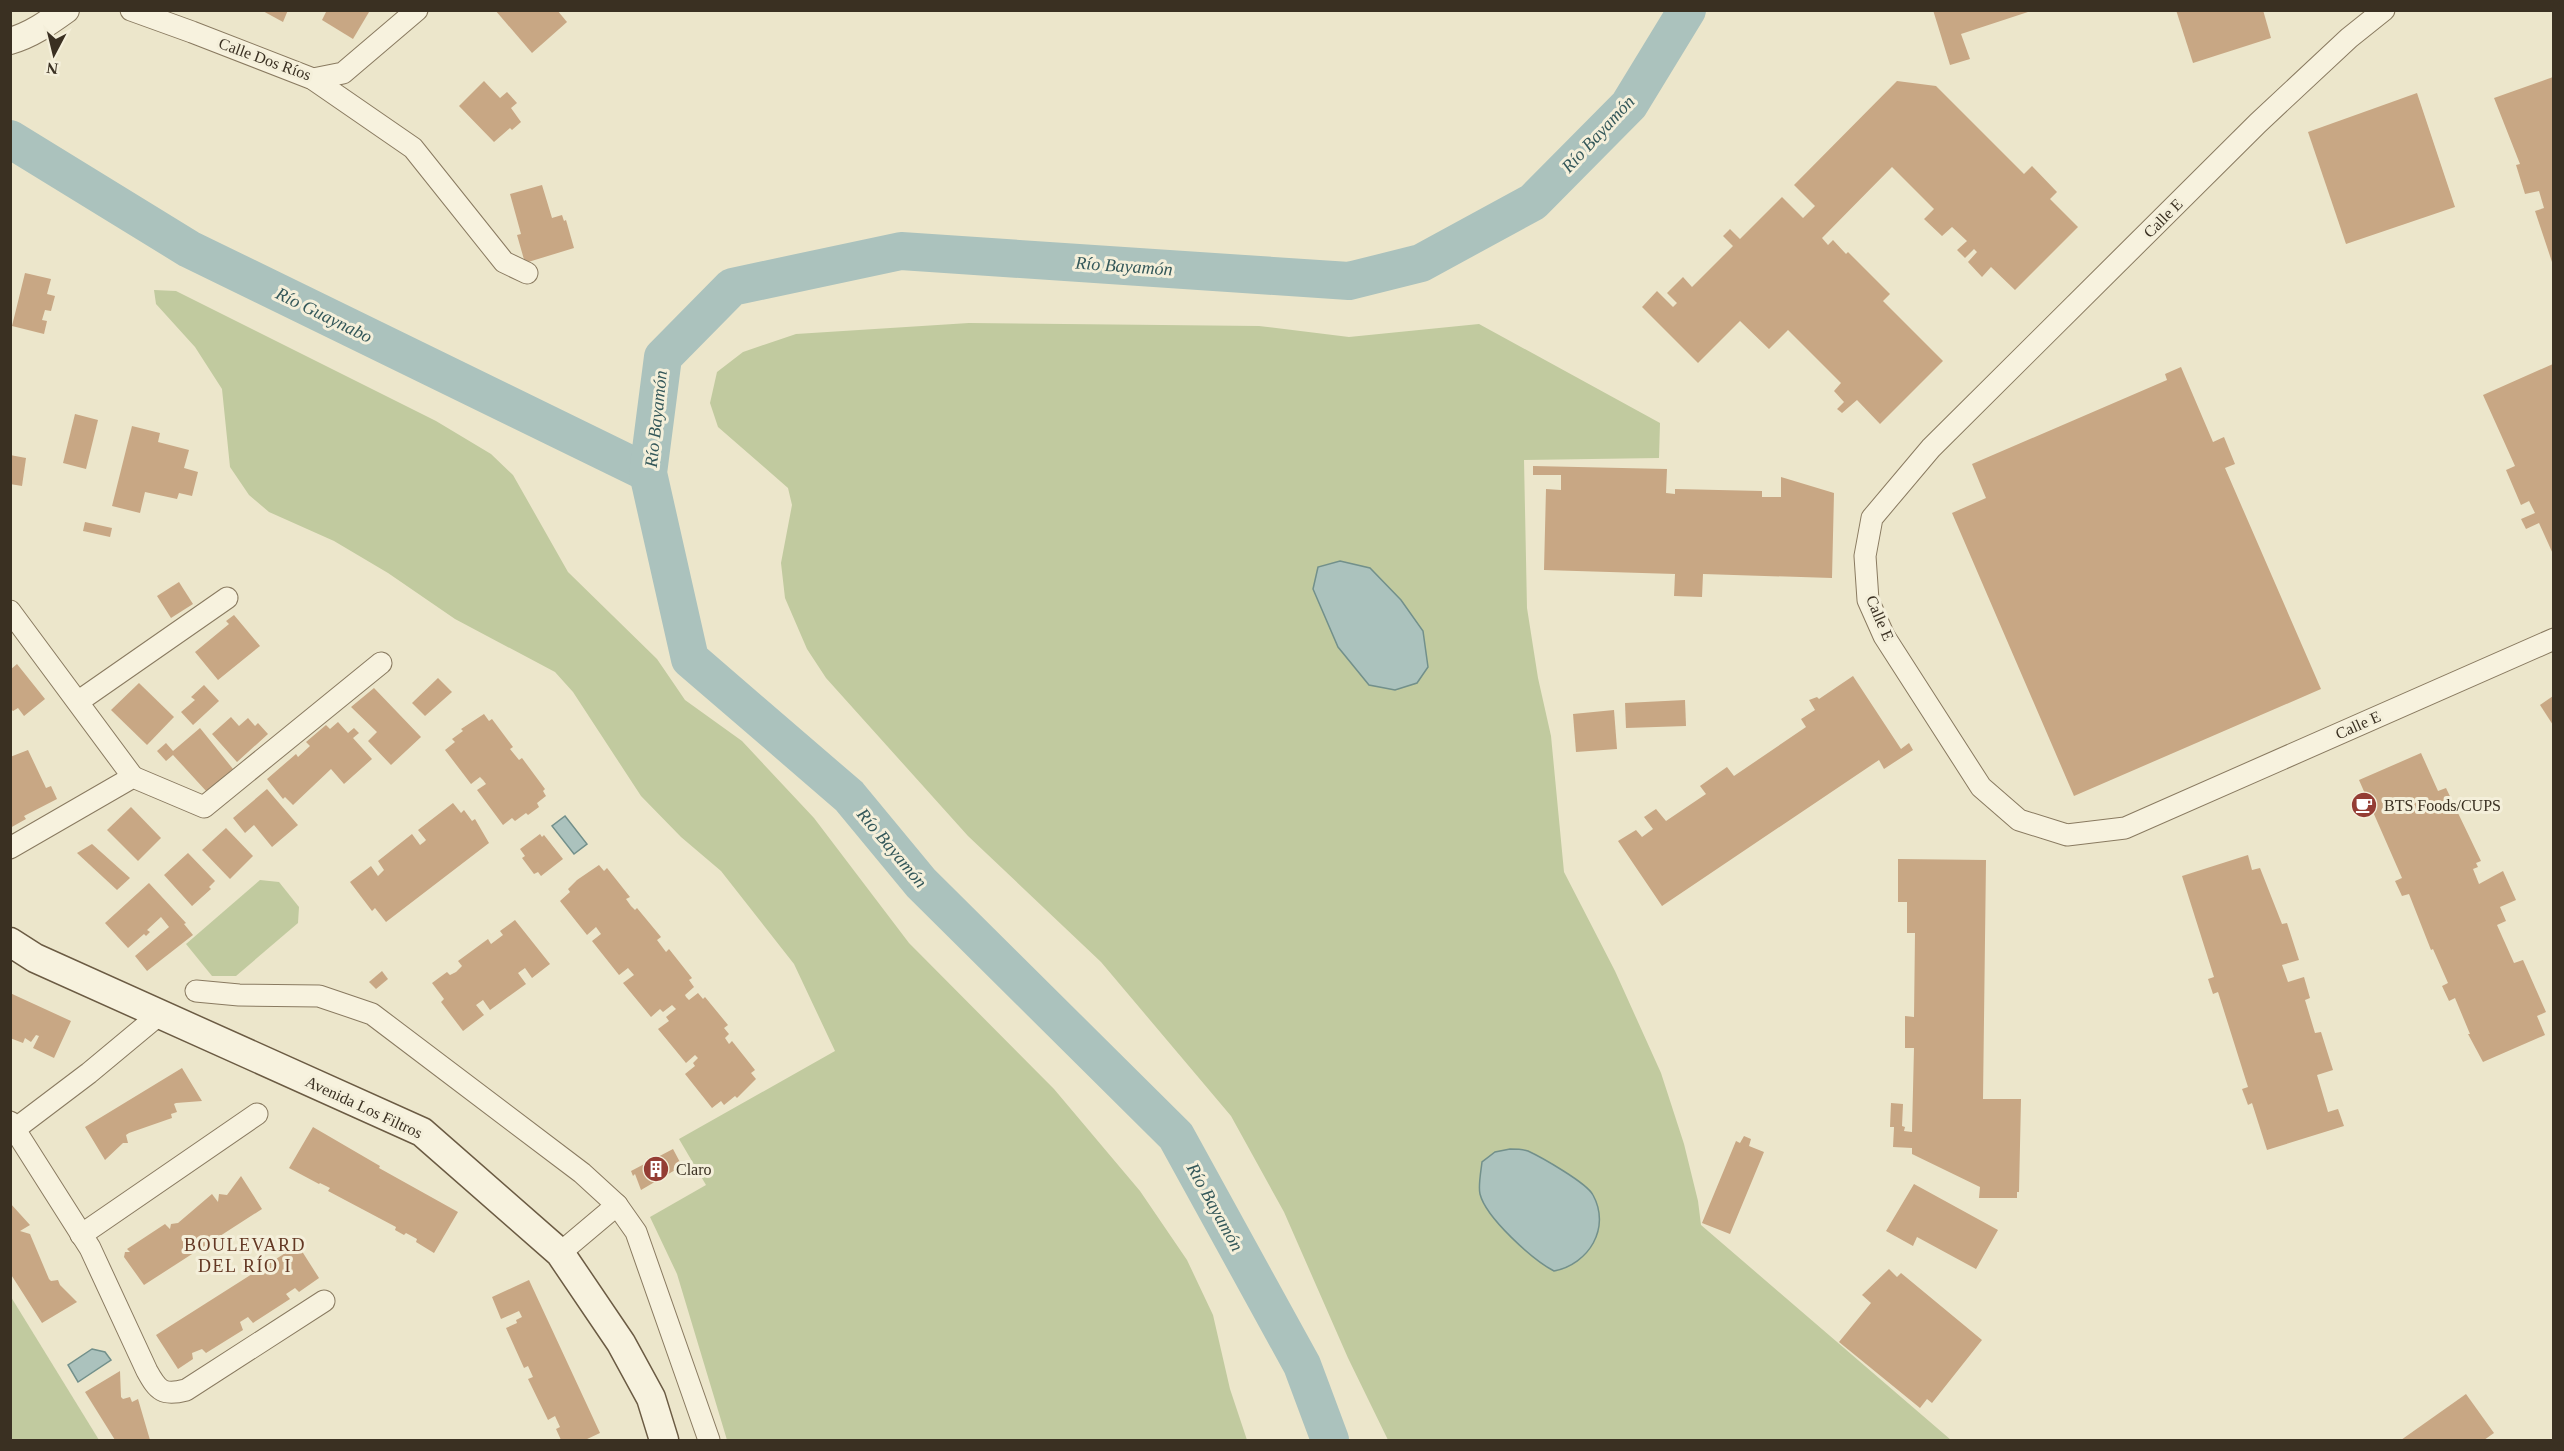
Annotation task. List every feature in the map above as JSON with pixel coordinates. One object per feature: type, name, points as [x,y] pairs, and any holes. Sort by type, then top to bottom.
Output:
[{"type":"main road","name":"Avenida Los Filtros","points":[[10,942],[35,958],[422,1132],[560,1253],[621,1343],[651,1398],[664,1440]]},
{"type":"street","points":[[16,40],[66,10]]},
{"type":"street","name":"Calle Dos Ríos","points":[[131,10],[313,79],[343,73],[417,10]]},
{"type":"street","name":"Calle E","points":[[2384,10],[2349,38],[2258,123],[1931,448],[1872,518],[1865,556],[1868,600],[1884,636],[1981,787],[2019,820],[2067,835],[2125,828],[2553,639]]},
{"type":"street","points":[[313,79],[413,148],[504,262],[527,273]]},
{"type":"street","points":[[79,701],[227,598]]},
{"type":"street","points":[[10,611],[134,777],[204,807],[381,663]]},
{"type":"street","points":[[10,848],[134,777]]},
{"type":"street","points":[[196,991],[239,995],[319,996],[372,1014],[582,1173],[617,1205],[636,1232],[709,1440]]},
{"type":"street","points":[[160,1014],[89,1073],[13,1125],[81,1235],[155,1386],[164,1392],[173,1393],[186,1390],[324,1301]]},
{"type":"street","points":[[81,1235],[257,1114]]},
{"type":"street","points":[[560,1253],[617,1205]]},
{"type":"green space","points":[[154,290],[176,291],[436,421],[491,454],[513,475],[568,572],[657,659],[685,700],[742,741],[814,818],[909,943],[1054,1089],[1140,1191],[1187,1260],[1213,1315],[1230,1389],[1247,1440],[727,1440],[677,1274],[650,1217],[706,1185],[679,1139],[835,1051],[794,964],[721,871],[681,837],[641,796],[573,692],[555,672],[455,619],[388,573],[334,541],[269,512],[249,495],[230,467],[222,389],[195,347],[156,304]]},
{"type":"green space","points":[[969,323],[1259,326],[1349,337],[1479,324],[1660,423],[1659,458],[1524,460],[1527,608],[1538,678],[1551,736],[1564,872],[1615,971],[1661,1073],[1684,1144],[1698,1201],[1701,1225],[1951,1440],[1388,1440],[1348,1358],[1284,1212],[1231,1116],[1101,962],[968,836],[826,678],[807,649],[785,598],[781,563],[792,505],[788,488],[718,427],[710,403],[717,372],[743,352],[796,334]]},
{"type":"green space","points":[[260,880],[279,882],[299,907],[298,923],[236,976],[212,976],[186,944]]},
{"type":"green space","points":[[11,1297],[99,1440],[11,1440]]},
{"type":"water","points":[[1340,561],[1370,568],[1401,600],[1423,631],[1428,667],[1417,683],[1395,690],[1369,685],[1338,647],[1313,589],[1318,567]]},
{"type":"water","points":[[565,816],[587,844],[574,854],[552,826]]},
{"type":"water","points":[[1510,1149],[1528,1151],[1543,1159],[1573,1177],[1593,1195],[1598,1207],[1598,1232],[1586,1253],[1566,1267],[1554,1271],[1534,1258],[1511,1237],[1484,1204],[1479,1191],[1482,1162],[1495,1152]]},
{"type":"water","points":[[92,1349],[105,1352],[111,1360],[78,1382],[68,1365]]},
{"type":"building","points":[[261,10],[288,10],[283,22]]},
{"type":"building","points":[[327,10],[366,10],[369,12],[353,39],[322,20]]},
{"type":"building","points":[[495,10],[557,10],[567,22],[532,53]]},
{"type":"building","points":[[1933,10],[2031,11],[1961,34],[1970,59],[1950,65]]},
{"type":"building","points":[[2176,10],[2263,10],[2271,38],[2193,63]]},
{"type":"building","points":[[2553,77],[2553,265],[2535,211],[2544,208],[2539,191],[2525,194],[2516,165],[2520,164],[2494,98]]},
{"type":"building","points":[[484,81],[500,98],[507,92],[517,103],[511,108],[521,122],[494,142],[459,106]]},
{"type":"building","points":[[1897,81],[1936,86],[2024,174],[2032,166],[2057,192],[2050,199],[2078,227],[2015,290],[1991,267],[1982,277],[1968,262],[1977,252],[1974,249],[1965,258],[1957,250],[1967,241],[1952,227],[1942,236],[1924,219],[1934,209],[1892,167],[1822,238],[1828,245],[1833,240],[1846,254],[1848,252],[1890,294],[1883,301],[1943,361],[1880,424],[1857,400],[1842,413],[1837,409],[1844,402],[1834,391],[1841,383],[1788,330],[1769,349],[1740,321],[1698,363],[1642,307],[1657,291],[1673,307],[1677,303],[1667,293],[1683,277],[1692,287],[1733,246],[1723,236],[1730,229],[1740,239],[1782,197],[1803,218],[1815,206],[1794,185]]},
{"type":"building","points":[[2417,93],[2455,207],[2346,244],[2308,132]]},
{"type":"building","points":[[542,185],[552,218],[562,215],[564,221],[566,220],[574,248],[525,263],[517,235],[521,234],[510,194]]},
{"type":"building","points":[[25,273],[51,279],[47,294],[55,296],[51,311],[45,310],[42,320],[47,321],[44,334],[12,326]]},
{"type":"building","points":[[2553,364],[2553,554],[2539,523],[2526,529],[2521,519],[2535,513],[2529,501],[2521,505],[2506,470],[2515,466],[2483,395]]},
{"type":"building","points":[[2181,367],[2213,442],[2224,437],[2235,464],[2225,468],[2321,689],[2074,796],[1952,513],[1986,498],[1972,464],[2167,380],[2165,374]]},
{"type":"building","points":[[75,414],[98,420],[86,469],[63,463]]},
{"type":"building","points":[[132,426],[160,433],[158,442],[189,450],[184,468],[198,472],[192,496],[179,493],[177,499],[145,492],[140,513],[112,506]]},
{"type":"building","points":[[10,455],[26,458],[22,486],[10,484]]},
{"type":"building","points":[[1533,466],[1667,469],[1666,493],[1675,494],[1675,489],[1762,491],[1762,497],[1781,497],[1781,477],[1834,493],[1832,578],[1703,574],[1702,597],[1674,596],[1675,574],[1544,570],[1546,489],[1561,490],[1561,475],[1533,475]]},
{"type":"building","points":[[85,522],[112,528],[110,537],[83,531]]},
{"type":"building","points":[[179,582],[193,604],[171,618],[157,596]]},
{"type":"building","points":[[234,615],[260,646],[218,680],[195,652],[229,624],[226,621]]},
{"type":"building","points":[[17,664],[45,699],[24,716],[18,708],[13,711],[10,708],[10,670]]},
{"type":"building","points":[[1853,676],[1901,749],[1909,743],[1913,750],[1884,769],[1879,760],[1662,906],[1618,841],[1636,830],[1642,837],[1653,829],[1644,817],[1656,809],[1666,821],[1706,794],[1700,786],[1727,767],[1734,776],[1806,727],[1801,719],[1815,710],[1809,700],[1817,697],[1819,699]]},
{"type":"building","points":[[438,678],[452,692],[425,716],[412,703]]},
{"type":"building","points":[[139,683],[174,717],[147,745],[111,710]]},
{"type":"building","points":[[204,685],[219,701],[193,725],[181,712],[195,700],[191,697]]},
{"type":"building","points":[[374,688],[421,737],[391,765],[368,741],[377,732],[351,707]]},
{"type":"building","points":[[2553,696],[2553,725],[2540,705]]},
{"type":"building","points":[[1685,700],[1686,726],[1626,728],[1625,703]]},
{"type":"building","points":[[1614,710],[1617,749],[1576,752],[1573,714]]},
{"type":"building","points":[[484,714],[489,721],[492,719],[513,747],[510,749],[519,760],[522,758],[545,789],[543,791],[546,796],[537,803],[539,807],[515,821],[512,818],[503,825],[477,790],[486,784],[483,780],[480,777],[471,784],[445,750],[455,742],[452,739],[463,731],[461,729]]},
{"type":"building","points":[[231,717],[239,726],[248,718],[255,726],[258,723],[268,734],[237,762],[212,734]]},
{"type":"building","points":[[338,722],[348,733],[354,728],[359,733],[353,738],[372,759],[344,784],[331,769],[293,805],[285,797],[283,799],[267,779],[296,754],[298,757],[310,746],[306,742],[326,725],[330,729]]},
{"type":"building","points":[[200,728],[233,769],[207,792],[173,755],[166,761],[157,751],[166,743],[173,751]]},
{"type":"building","points":[[28,750],[46,788],[51,786],[57,799],[24,816],[26,819],[10,828],[10,757]]},
{"type":"building","points":[[2421,753],[2438,791],[2446,788],[2481,861],[2476,863],[2478,867],[2473,869],[2479,884],[2503,871],[2516,900],[2500,907],[2506,921],[2497,925],[2514,963],[2523,960],[2546,1012],[2537,1016],[2545,1035],[2483,1062],[2468,1034],[2470,1034],[2455,998],[2449,1001],[2442,986],[2448,983],[2433,949],[2431,950],[2409,894],[2402,896],[2395,881],[2402,878],[2359,780]]},
{"type":"building","points":[[267,789],[298,825],[272,847],[254,825],[245,833],[233,818]]},
{"type":"building","points":[[453,803],[461,813],[464,810],[472,821],[475,819],[489,843],[386,922],[375,908],[372,911],[350,882],[371,866],[378,876],[384,870],[378,861],[412,834],[420,845],[424,842],[426,840],[418,830]]},
{"type":"building","points":[[131,807],[161,838],[138,861],[107,830]]},
{"type":"building","points":[[226,828],[253,856],[230,879],[202,850]]},
{"type":"building","points":[[540,834],[542,837],[544,835],[563,859],[541,876],[538,872],[534,874],[522,858],[525,856],[520,849]]},
{"type":"building","points":[[92,844],[130,878],[117,890],[77,853]]},
{"type":"building","points":[[188,853],[215,881],[209,887],[211,889],[192,906],[164,875]]},
{"type":"building","points":[[2248,855],[2252,870],[2260,868],[2282,924],[2287,923],[2299,960],[2282,965],[2288,982],[2304,977],[2310,998],[2305,1000],[2315,1033],[2321,1032],[2333,1070],[2317,1075],[2328,1112],[2338,1109],[2344,1126],[2267,1150],[2252,1103],[2248,1105],[2242,1089],[2248,1087],[2218,992],[2213,994],[2208,979],[2214,977],[2182,876]]},
{"type":"building","points":[[1898,859],[1986,860],[1983,1099],[2021,1099],[2017,1198],[1979,1198],[1980,1187],[1912,1154],[1912,1148],[1893,1147],[1894,1127],[1890,1127],[1891,1103],[1903,1104],[1902,1126],[1905,1127],[1904,1131],[1912,1132],[1914,1048],[1905,1048],[1905,1016],[1914,1017],[1915,933],[1907,933],[1907,902],[1898,902]]},
{"type":"building","points":[[599,865],[604,871],[607,868],[630,897],[626,899],[631,906],[635,910],[637,908],[661,937],[657,940],[666,952],[669,949],[692,978],[689,980],[694,987],[685,995],[686,997],[689,1000],[698,993],[703,999],[705,997],[728,1025],[724,1028],[729,1034],[725,1038],[729,1044],[732,1041],[755,1070],[751,1073],[756,1079],[737,1098],[735,1096],[724,1105],[721,1101],[712,1108],[685,1074],[695,1066],[693,1063],[698,1058],[695,1055],[686,1063],[658,1029],[669,1021],[666,1017],[676,1009],[672,1005],[663,1012],[660,1009],[651,1017],[623,983],[634,975],[628,968],[619,975],[592,941],[601,934],[596,927],[587,935],[560,901],[570,892],[568,889],[577,880]]},
{"type":"building","points":[[149,883],[186,923],[184,924],[193,935],[147,971],[135,956],[169,927],[161,917],[147,930],[150,932],[146,936],[144,934],[128,948],[105,923]]},
{"type":"building","points":[[515,920],[550,964],[532,978],[525,968],[518,973],[526,984],[490,1010],[483,1000],[476,1005],[484,1015],[463,1031],[441,1002],[444,999],[432,983],[447,972],[450,975],[456,972],[462,966],[458,961],[488,939],[491,944],[503,935],[500,931]]},
{"type":"building","points":[[382,971],[388,979],[376,989],[369,982]]},
{"type":"building","points":[[10,993],[71,1021],[54,1058],[33,1048],[39,1036],[36,1035],[31,1042],[25,1038],[23,1043],[10,1038]]},
{"type":"building","points":[[182,1068],[202,1101],[174,1104],[177,1112],[171,1114],[172,1118],[129,1133],[126,1135],[128,1143],[123,1143],[105,1160],[85,1127]]},
{"type":"building","points":[[313,1127],[380,1166],[379,1168],[458,1212],[434,1253],[416,1242],[417,1239],[406,1233],[404,1235],[395,1230],[396,1227],[328,1191],[330,1188],[289,1168]]},
{"type":"building","points":[[1744,1136],[1751,1139],[1749,1146],[1764,1152],[1730,1234],[1702,1223],[1736,1141],[1740,1143]]},
{"type":"building","name":"Claro","points":[[673,1149],[682,1166],[641,1190],[635,1174],[633,1176],[631,1171]]},
{"type":"building","points":[[241,1176],[262,1209],[144,1285],[124,1257],[125,1252],[130,1252],[127,1249],[165,1224],[170,1229],[171,1224],[178,1223],[212,1194],[218,1202],[219,1194],[227,1195]]},
{"type":"building","points":[[1914,1184],[1998,1230],[1976,1269],[1917,1237],[1913,1246],[1886,1231]]},
{"type":"building","points":[[10,1203],[30,1225],[20,1231],[30,1234],[49,1279],[58,1280],[77,1302],[42,1323],[10,1273]]},
{"type":"building","points":[[298,1245],[319,1278],[299,1292],[295,1288],[286,1294],[290,1299],[253,1323],[248,1317],[240,1322],[243,1330],[206,1353],[202,1349],[192,1353],[193,1359],[178,1369],[156,1335]]},
{"type":"building","points":[[1889,1269],[1897,1277],[1901,1273],[1982,1340],[1932,1403],[1927,1399],[1920,1408],[1839,1342],[1871,1303],[1862,1295]]},
{"type":"building","points":[[529,1280],[600,1433],[585,1440],[561,1440],[556,1429],[560,1427],[555,1416],[548,1420],[528,1379],[533,1377],[528,1366],[524,1368],[506,1328],[517,1323],[516,1320],[522,1317],[519,1311],[501,1319],[492,1297]]},
{"type":"building","points":[[120,1371],[121,1397],[123,1399],[130,1397],[132,1402],[138,1399],[150,1440],[115,1440],[85,1392]]},
{"type":"building","points":[[2466,1394],[2494,1433],[2484,1440],[2401,1440]]},
{"type":"waterway","name":"Río Bayamón","points":[[1330,1440],[1302,1365],[1176,1136],[921,883],[849,796],[690,659],[648,473],[663,357],[732,287],[901,251],[1349,281],[1421,263],[1533,202],[1629,105],[1687,10]]},
{"type":"waterway","name":"Río Guaynabo","points":[[10,139],[189,249],[648,473]]},
{"type":"place","name":"BTS Foods/CUPS","points":[[2364,805]]},
{"type":"place","name":"Claro","points":[[656,1169]]},
{"type":"district","name":"BOULEVARD DEL RÍO I","points":[[245,1255]]}]
